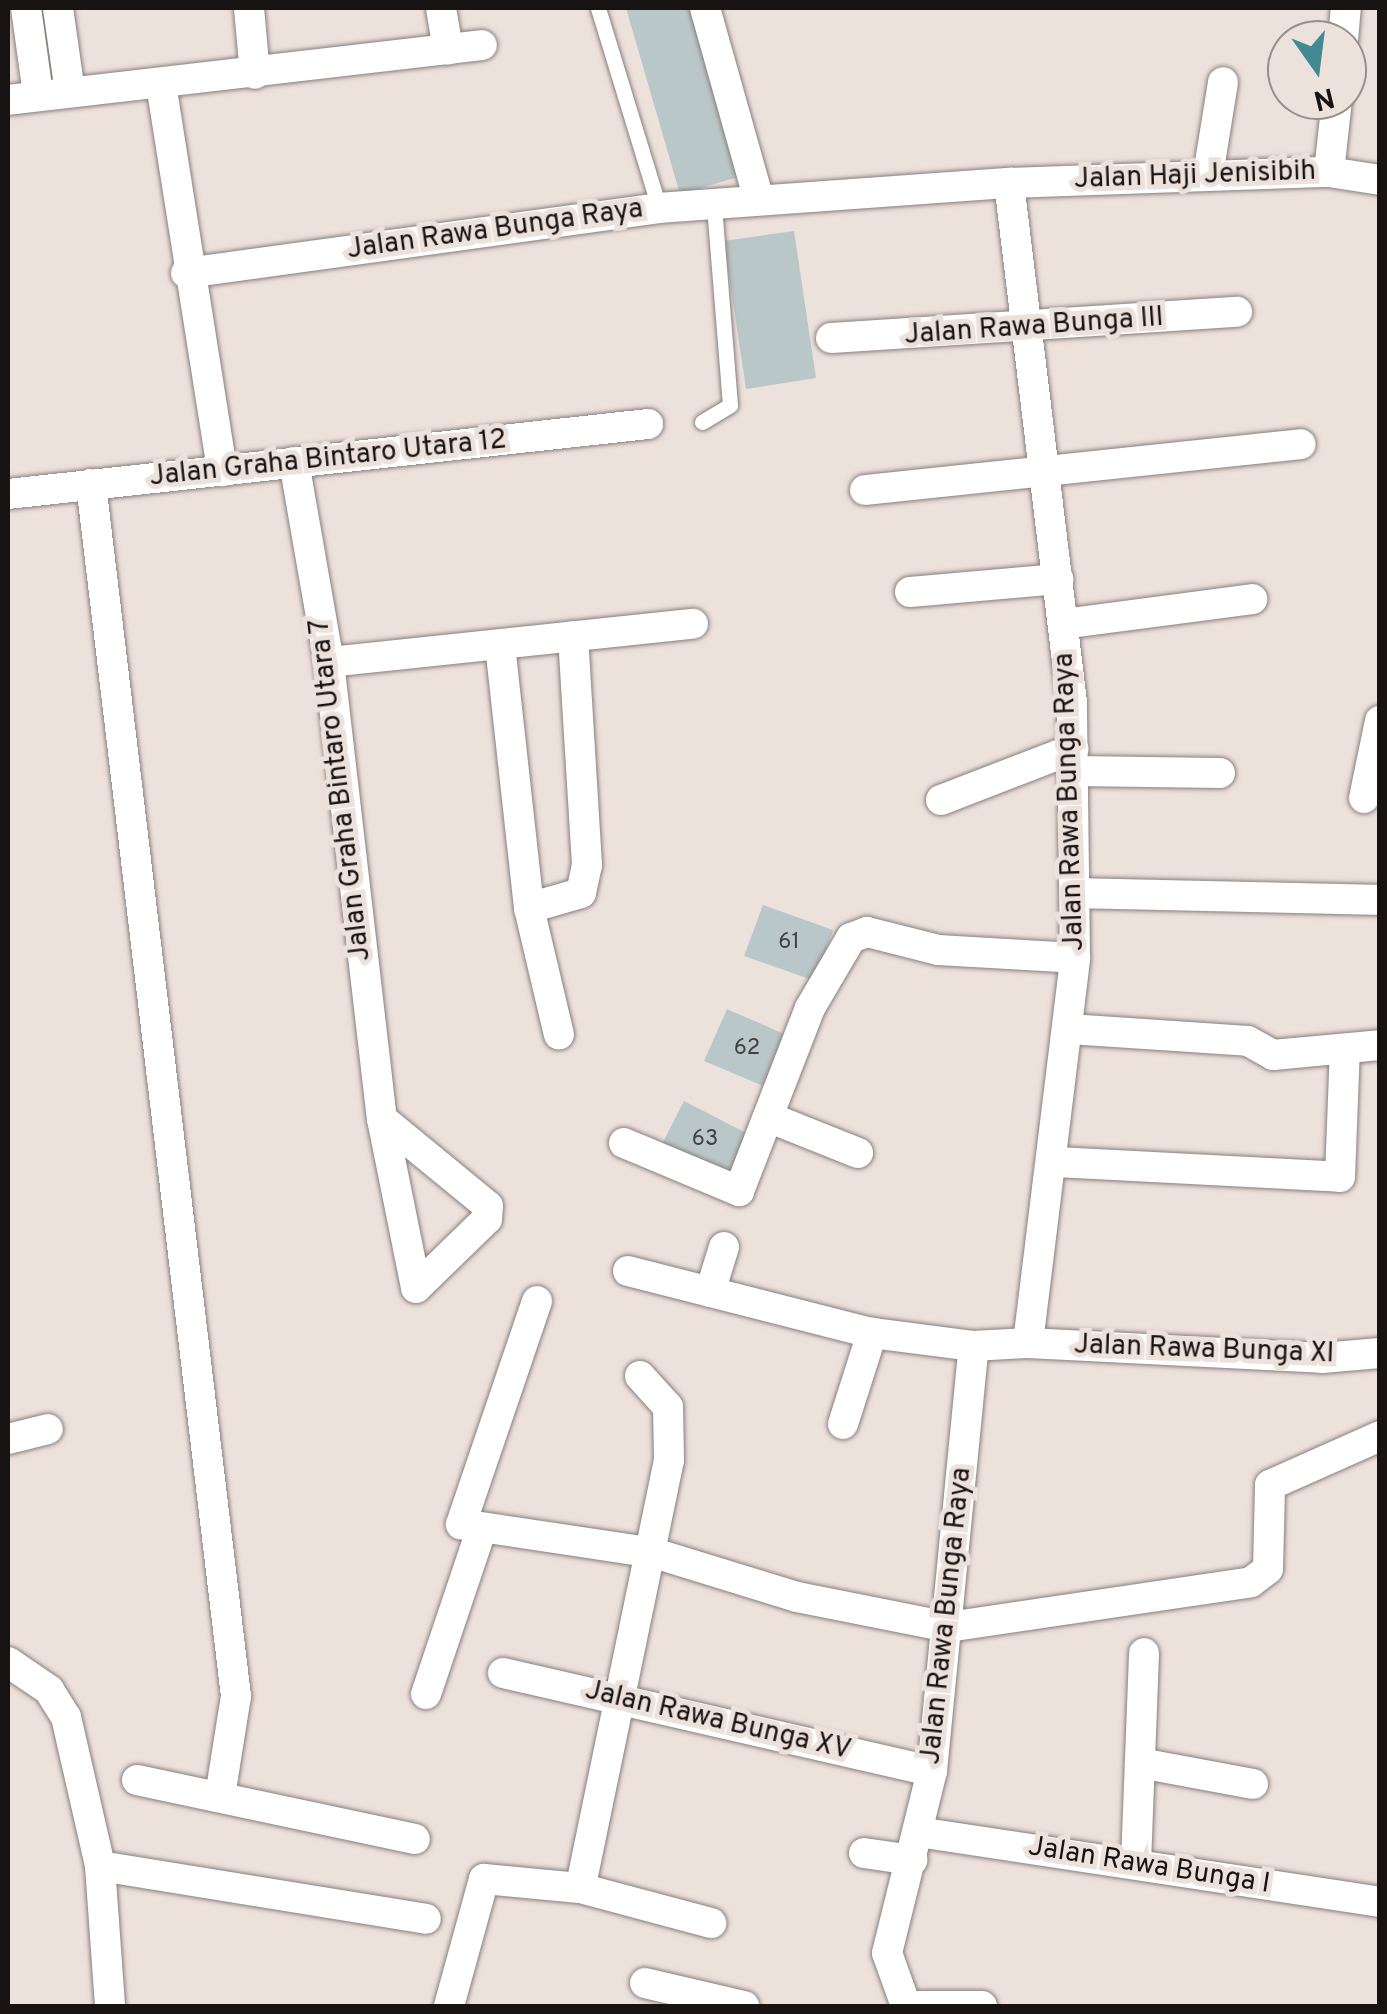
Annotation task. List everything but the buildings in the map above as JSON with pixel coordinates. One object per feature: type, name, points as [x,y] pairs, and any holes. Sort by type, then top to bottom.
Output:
[{"type":"street","points":[[26,8],[22,98],[482,45]]},
{"type":"street","points":[[58,8],[70,92]]},
{"type":"street","points":[[248,8],[255,74]]},
{"type":"street","points":[[441,8],[448,49]]},
{"type":"street","points":[[706,8],[759,200]]},
{"type":"street","points":[[1208,175],[1223,82]]},
{"type":"street","points":[[161,84],[186,273],[222,470]]},
{"type":"street","points":[[1330,172],[1335,120]]},
{"type":"street","name":"Jalan Haji Jenisibih","points":[[1009,183],[1330,172],[1380,180]]},
{"type":"street","name":"Jalan Rawa Bunga Raya","points":[[186,273],[659,208],[1009,183],[1063,624],[1074,760],[1077,894],[1057,1162],[1028,1343]]},
{"type":"street","name":"Jalan Rawa Bunga III","points":[[832,338],[1030,331],[1237,312]]},
{"type":"street","name":"Jalan Graha Bintaro Utara 12","points":[[8,494],[648,424]]},
{"type":"street","points":[[865,490],[1046,476],[1300,444]]},
{"type":"street","name":"Jalan Graha Bintaro Utara 7","points":[[294,462],[329,662],[382,1119],[416,1288],[487,1219],[488,1206],[382,1119]]},
{"type":"street","points":[[91,484],[236,1696],[220,1796]]},
{"type":"street","points":[[910,592],[1058,579]]},
{"type":"street","points":[[1063,624],[1252,599]]},
{"type":"street","points":[[329,662],[693,624]]},
{"type":"street","points":[[530,908],[581,893],[587,865],[574,636]]},
{"type":"street","points":[[500,644],[530,908],[559,1036]]},
{"type":"street","points":[[1364,798],[1380,721]]},
{"type":"street","points":[[942,800],[1074,760],[1220,773]]},
{"type":"street","points":[[1077,894],[1380,900]]},
{"type":"street","points":[[624,1143],[739,1192],[810,1008],[851,938],[867,932],[938,950],[1075,958]]},
{"type":"street","points":[[1069,1029],[1248,1041],[1273,1055],[1380,1045]]},
{"type":"street","points":[[1057,1162],[1340,1177],[1345,1048]]},
{"type":"street","points":[[768,1118],[858,1152]]},
{"type":"street","points":[[710,1292],[724,1247]]},
{"type":"street","points":[[628,1271],[872,1333],[974,1346],[1028,1343]]},
{"type":"street","points":[[536,1302],[458,1518],[482,1528],[654,1554],[797,1596],[948,1627],[1251,1582],[1268,1570],[1264,1494],[1293,1470],[1380,1436]]},
{"type":"street","points":[[843,1424],[872,1333]]},
{"type":"street","name":"Jalan Rawa Bunga XI","points":[[1028,1343],[1322,1358],[1380,1353]]},
{"type":"street","name":"Jalan Rawa Bunga Raya","points":[[906,2006],[887,1953],[932,1772],[974,1346]]},
{"type":"street","points":[[580,1888],[654,1554],[668,1407],[640,1376]]},
{"type":"street","points":[[8,1439],[48,1428]]},
{"type":"street","points":[[426,1694],[482,1528]]},
{"type":"street","points":[[1136,1863],[1144,1653]]},
{"type":"street","points":[[8,1662],[49,1690],[66,1717],[100,1866],[110,2006]]},
{"type":"street","name":"Jalan Rawa Bunga XV","points":[[503,1673],[623,1696],[932,1772]]},
{"type":"street","points":[[1140,1763],[1253,1784]]},
{"type":"street","points":[[136,1780],[414,1839]]},
{"type":"street","name":"Jalan Rawa Bunga I","points":[[864,1853],[915,1846],[1136,1863],[1380,1902]]},
{"type":"street","points":[[100,1866],[426,1919]]},
{"type":"street","points":[[448,2006],[484,1879],[580,1888],[711,1923]]},
{"type":"street","points":[[645,1984],[744,2006]]},
{"type":"street","points":[[920,2006],[982,2006]]},
{"type":"lane","points":[[598,8],[659,208]]},
{"type":"lane","points":[[702,422],[730,405],[714,204]]}]
